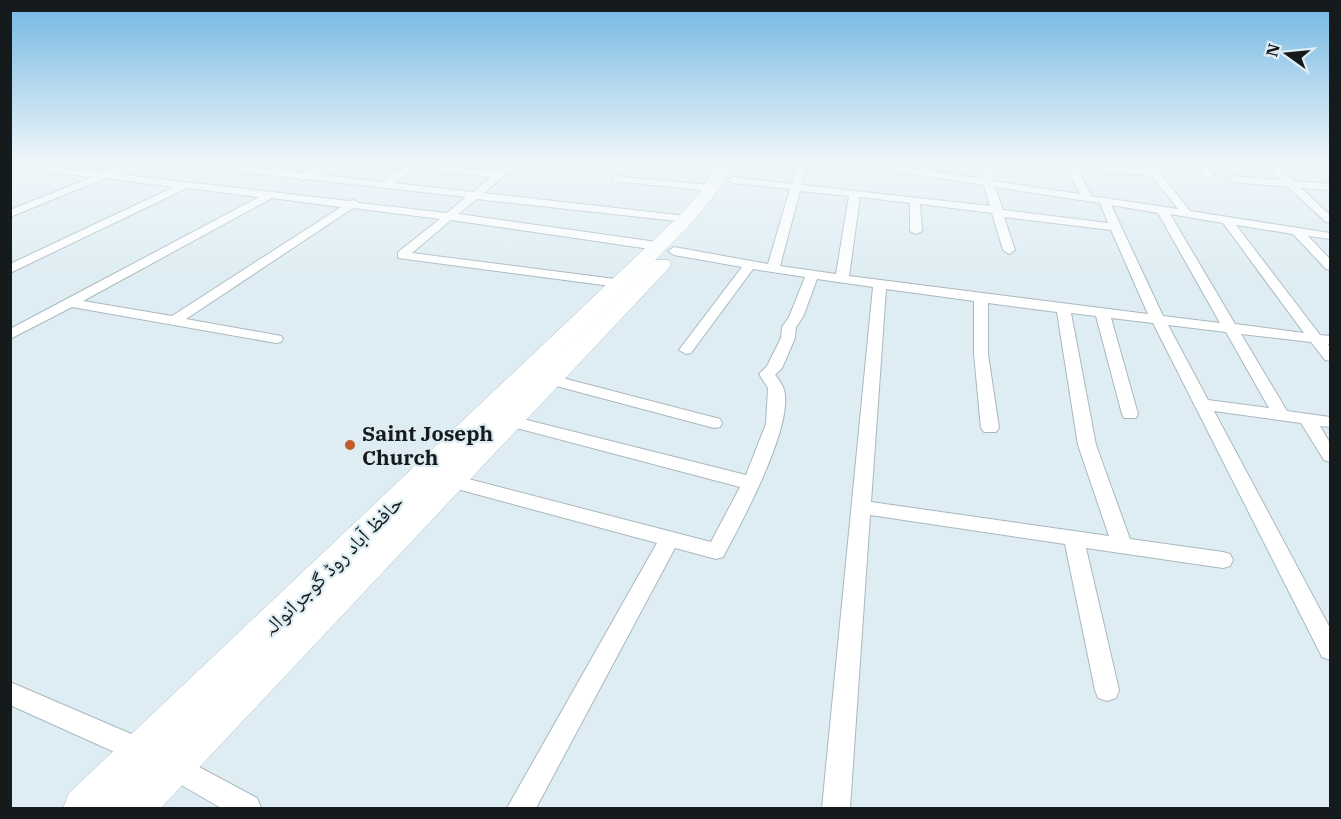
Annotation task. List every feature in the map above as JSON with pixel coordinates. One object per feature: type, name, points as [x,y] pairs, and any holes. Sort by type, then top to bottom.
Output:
[{"type":"main road","name":"حافظ آباد روڈ گوجرانوالہ","points":[[132,808],[551,380],[665,248],[701,202]]},
{"type":"main road","name":"حافظ آباد روڈ گوجرانوالہ","points":[[84,808],[618,283],[665,248],[702,225],[713,202]]},
{"type":"street","points":[[10,213],[36,202]]},
{"type":"street","points":[[10,269],[150,202]]},
{"type":"street","points":[[10,335],[257,202]]},
{"type":"street","points":[[328,202],[665,248],[750,265],[842,279],[1330,339]]},
{"type":"street","points":[[174,321],[355,202]]},
{"type":"street","points":[[467,202],[402,255],[618,283]]},
{"type":"street","points":[[539,202],[686,219]]},
{"type":"street","points":[[773,269],[791,202]]},
{"type":"street","points":[[842,279],[854,202]]},
{"type":"street","points":[[912,202],[916,231]]},
{"type":"street","points":[[971,202],[998,211],[1116,228]]},
{"type":"street","points":[[995,202],[1009,250]]},
{"type":"street","points":[[1105,202],[1157,318],[1330,650]]},
{"type":"street","points":[[1112,202],[1330,236]]},
{"type":"street","points":[[1178,202],[1187,214]]},
{"type":"street","points":[[1311,202],[1330,220]]},
{"type":"street","points":[[1162,210],[1281,415]]},
{"type":"street","points":[[1227,220],[1330,357]]},
{"type":"street","points":[[1298,231],[1330,266]]},
{"type":"street","points":[[686,350],[750,265]]},
{"type":"street","points":[[453,481],[716,551],[752,483],[774,424],[776,388],[767,374],[774,368],[788,338],[789,327],[796,317],[812,274]]},
{"type":"street","points":[[836,808],[880,284]]},
{"type":"street","points":[[981,297],[981,354],[990,428]]},
{"type":"street","points":[[72,303],[276,339]]},
{"type":"street","points":[[1063,307],[1087,445],[1123,546]]},
{"type":"street","points":[[1102,312],[1130,414]]},
{"type":"street","points":[[551,380],[714,423]]},
{"type":"street","points":[[1202,404],[1330,422]]},
{"type":"street","points":[[1307,419],[1330,456]]},
{"type":"street","points":[[511,421],[752,483]]},
{"type":"street","points":[[861,507],[1223,560]]},
{"type":"street","points":[[1074,539],[1107,690]]},
{"type":"street","points":[[521,808],[669,540]]},
{"type":"street","points":[[10,693],[172,765],[247,808]]},
{"type":"place","name":"Saint Joseph Church","points":[[350,445]]}]
